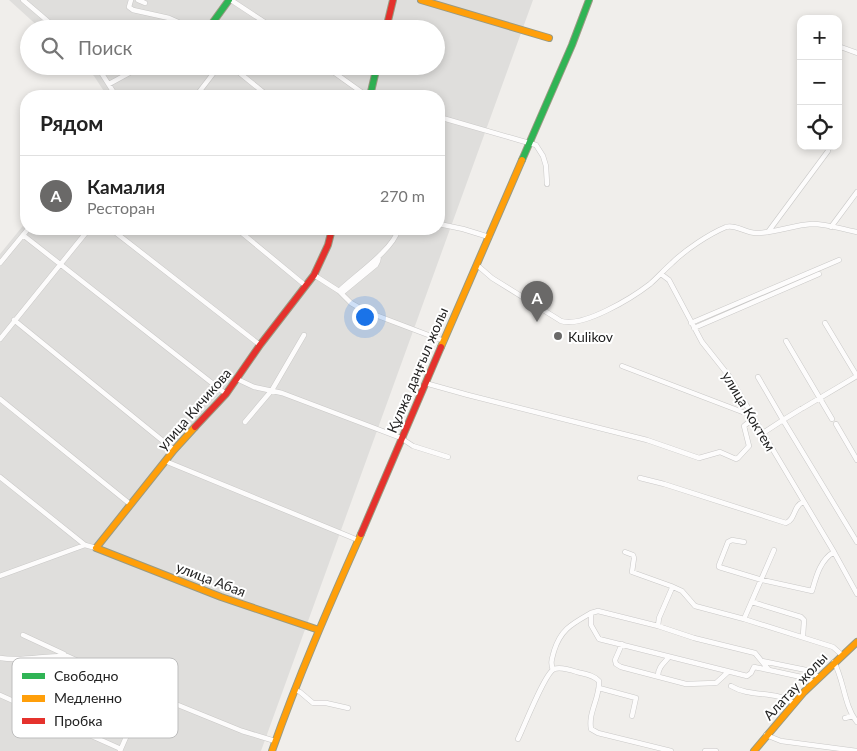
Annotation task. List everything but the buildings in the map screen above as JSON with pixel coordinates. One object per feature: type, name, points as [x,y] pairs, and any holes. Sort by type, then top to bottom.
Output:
[{"type":"main road","points":[[215,20],[230,0]]},
{"type":"main road","points":[[388,20],[393,0]]},
{"type":"main road","points":[[421,0],[549,38]]},
{"type":"main road","name":"Құлжа даңғыл жолы","points":[[272,751],[319,630],[572,46],[588,0]]},
{"type":"main road","points":[[371,90],[375,75]]},
{"type":"main road","name":"улица Кичикова","points":[[96,548],[174,450],[226,394],[260,345],[314,276],[330,235]]},
{"type":"main road","name":"улица Абая","points":[[96,548],[221,597],[319,630]]},
{"type":"main road","name":"Алатау жолы","points":[[754,751],[813,682],[857,643]]},
{"type":"street","points":[[23,0],[46,20]]},
{"type":"street","points":[[131,0],[129,7],[133,10],[174,20]]},
{"type":"street","points":[[138,0],[145,3]]},
{"type":"street","points":[[230,0],[261,20]]},
{"type":"street","points":[[842,47],[857,53]]},
{"type":"street","points":[[103,75],[112,90]]},
{"type":"street","points":[[109,84],[126,75]]},
{"type":"street","points":[[201,90],[212,75]]},
{"type":"street","points":[[242,75],[261,90]]},
{"type":"street","points":[[338,75],[360,90]]},
{"type":"street","points":[[445,119],[536,145],[543,156],[546,166],[546,184]]},
{"type":"street","points":[[768,232],[828,151]]},
{"type":"street","points":[[831,227],[857,192]]},
{"type":"street","points":[[477,265],[492,278],[560,321],[580,321],[605,312],[645,287],[681,255],[730,226],[754,233],[810,224],[857,232]]},
{"type":"street","points":[[445,225],[489,237]]},
{"type":"street","points":[[0,263],[22,235]]},
{"type":"street","points":[[24,235],[226,394]]},
{"type":"street","points":[[0,338],[84,235]]},
{"type":"street","points":[[119,235],[260,345]]},
{"type":"street","points":[[244,235],[306,286]]},
{"type":"street","points":[[340,292],[379,256],[396,235]]},
{"type":"street","points":[[692,326],[839,260]]},
{"type":"street","name":"улица Коктем","points":[[661,274],[669,280],[702,342],[730,376],[857,594]]},
{"type":"street","points":[[692,326],[819,274]]},
{"type":"street","points":[[314,276],[340,292],[351,303],[366,311],[444,340]]},
{"type":"street","points":[[14,320],[174,450]]},
{"type":"street","points":[[763,433],[857,376],[825,323]]},
{"type":"street","points":[[245,422],[272,390],[304,335]]},
{"type":"street","points":[[786,341],[832,419]]},
{"type":"street","points":[[622,366],[754,419]]},
{"type":"street","points":[[758,377],[857,542]]},
{"type":"street","points":[[237,379],[254,387],[282,393],[401,438],[414,446],[448,457]]},
{"type":"street","points":[[425,383],[647,440],[699,458],[720,452],[736,459],[738,458],[749,446],[744,426],[754,419]]},
{"type":"street","points":[[0,399],[130,504]]},
{"type":"street","points":[[836,424],[857,460]]},
{"type":"street","points":[[165,461],[358,540]]},
{"type":"street","points":[[0,477],[85,545],[96,548]]},
{"type":"street","points":[[640,478],[786,523],[791,520],[797,506],[803,502]]},
{"type":"street","points":[[744,542],[732,540],[728,542],[719,566],[734,573],[812,592],[826,557],[834,552]]},
{"type":"street","points":[[1,574],[85,545]]},
{"type":"street","points":[[744,620],[774,550]]},
{"type":"street","points":[[625,552],[633,555],[632,572],[682,591],[695,606],[803,636],[833,647],[842,655]]},
{"type":"street","points":[[658,626],[659,618],[672,588],[671,586]]},
{"type":"street","points":[[752,602],[801,617],[804,620],[803,636]]},
{"type":"street","points":[[553,670],[550,663],[557,641],[565,628],[598,611],[755,653],[769,670]]},
{"type":"street","points":[[591,613],[591,626],[600,639],[747,676],[751,674],[754,667],[806,678],[813,682]]},
{"type":"street","points":[[23,635],[72,658]]},
{"type":"street","points":[[622,644],[615,660],[616,664],[621,667],[686,684],[697,685],[716,683],[728,672]]},
{"type":"street","points":[[40,658],[54,655],[67,656]]},
{"type":"street","points":[[658,676],[658,671],[669,657]]},
{"type":"street","points":[[762,661],[811,670],[818,677]]},
{"type":"street","points":[[834,662],[841,676],[853,716],[857,722]]},
{"type":"street","points":[[518,739],[543,684],[553,670],[559,668],[596,678],[599,681],[599,688],[590,719],[591,729],[598,733],[671,751]]},
{"type":"street","points":[[731,686],[738,690],[781,696],[794,703]]},
{"type":"street","points":[[599,688],[636,698],[632,716]]},
{"type":"street","points":[[295,690],[313,703],[326,703],[348,708]]},
{"type":"street","points":[[0,694],[12,699]]},
{"type":"street","points":[[178,705],[242,731],[275,741]]},
{"type":"street","points":[[845,718],[853,716]]},
{"type":"street","points":[[766,735],[781,741],[857,750]]},
{"type":"street","points":[[95,738],[120,750],[125,738]]},
{"type":"street","points":[[705,751],[716,751]]},
{"type":"shaded area","points":[[9,0],[533,0],[261,751],[0,751],[0,254],[20,229],[20,235],[445,235],[445,90],[103,90],[93,75],[445,75],[445,20],[31,20]]},
{"type":"traffic: fast","points":[[215,20],[229,0]]},
{"type":"traffic: fast","points":[[522,160],[572,45],[589,0]]},
{"type":"traffic: fast","points":[[371,90],[375,75]]},
{"type":"traffic: slow","points":[[421,0],[549,38]]},
{"type":"traffic: slow","points":[[441,347],[522,160]]},
{"type":"traffic: slow","points":[[195,427],[174,450],[96,548],[221,597],[319,630]]},
{"type":"traffic: slow","points":[[272,751],[303,669],[361,534]]},
{"type":"traffic: slow","points":[[754,751],[804,692],[857,642]]},
{"type":"traffic: jam","points":[[388,20],[393,0]]},
{"type":"traffic: jam","points":[[195,427],[226,394],[260,345],[314,275],[328,245],[330,235]]},
{"type":"traffic: jam","points":[[361,534],[441,347]]},
{"type":"place","name":"Камалия","points":[[537,322]]},
{"type":"place","name":"Kulikov","points":[[558,336]]}]
